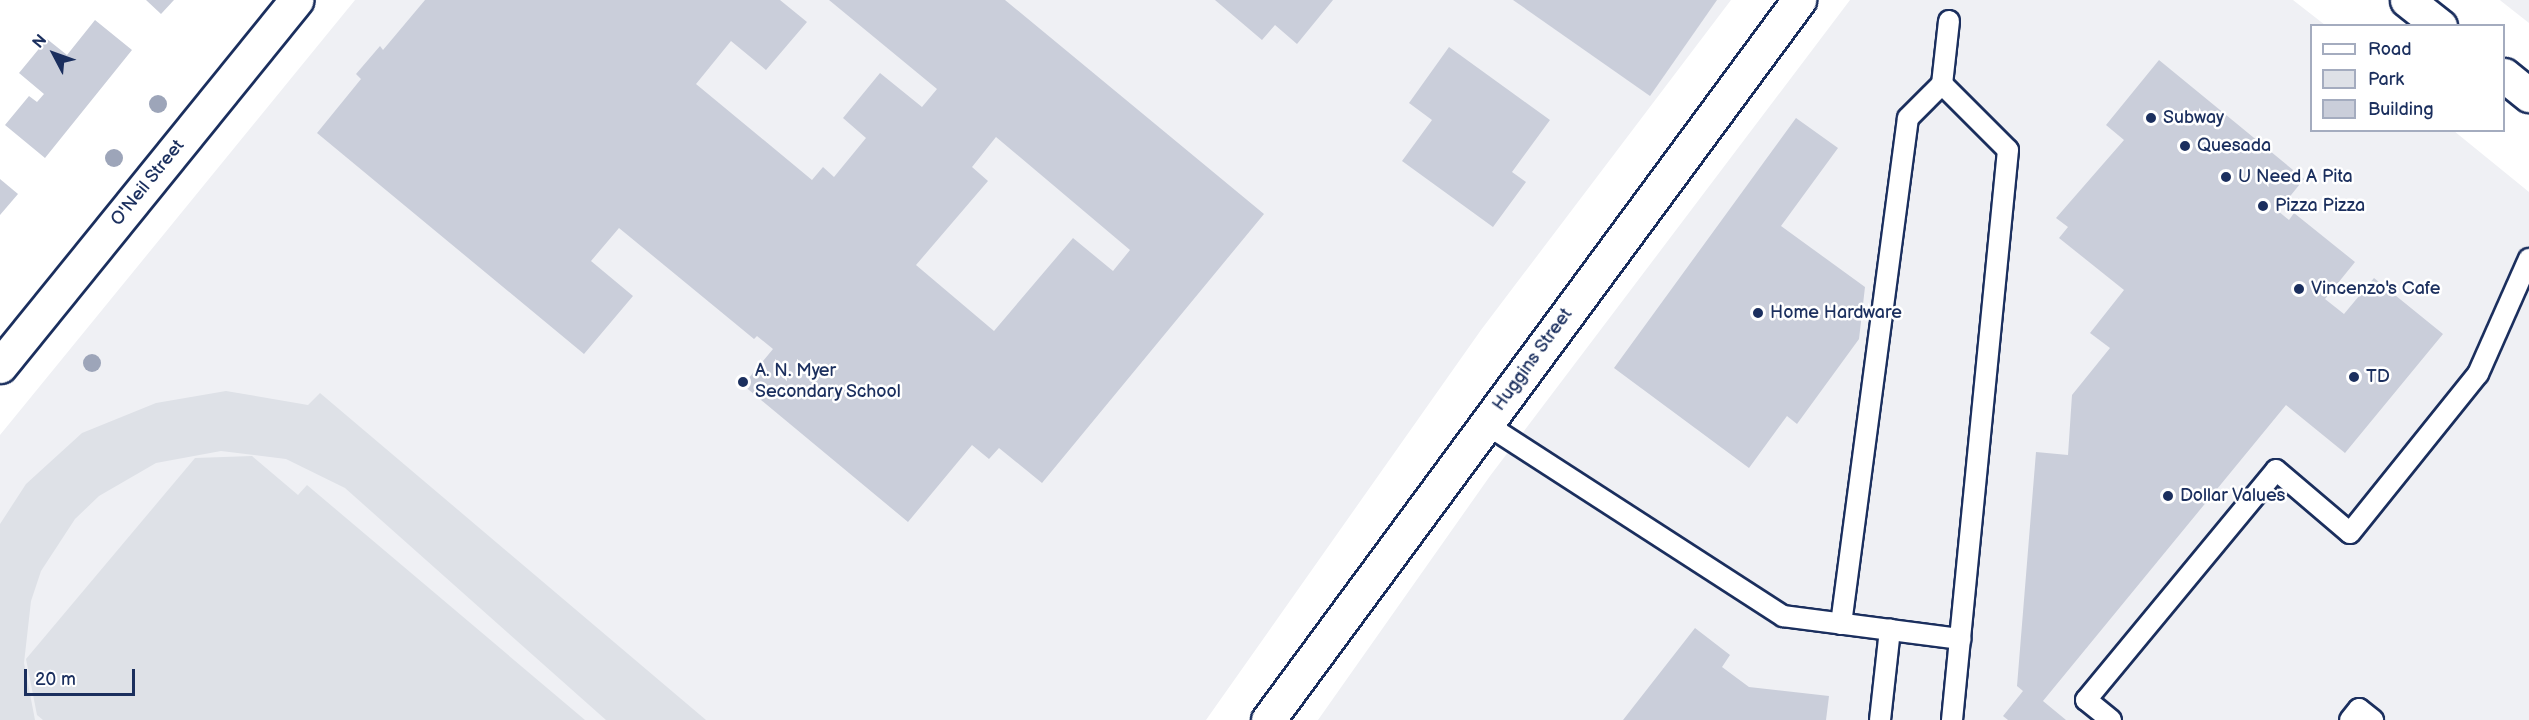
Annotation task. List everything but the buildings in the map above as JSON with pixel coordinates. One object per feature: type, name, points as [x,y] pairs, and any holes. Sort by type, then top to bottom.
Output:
[{"type":"street","name":"O'Neil Street","points":[[0,366],[296,0]]},
{"type":"street","name":"Huggins Street","points":[[1268,720],[1799,0]]},
{"type":"street","points":[[2407,0],[2437,24]]},
{"type":"street","points":[[2505,76],[2529,95]]},
{"type":"lane","points":[[1841,624],[1908,118],[1942,84],[1949,21]]},
{"type":"lane","points":[[1942,84],[2008,150],[1952,720]]},
{"type":"lane","points":[[2111,720],[2086,700],[2276,470],[2350,533],[2478,374],[2529,259]]},
{"type":"lane","points":[[1486,424],[1783,616],[1961,639]]},
{"type":"lane","points":[[1880,720],[1890,630]]},
{"type":"lane","points":[[2350,720],[2359,709],[2373,720]]},
{"type":"shaded area","name":"A. N. Myer Secondary School","points":[[355,0],[1731,0],[1481,330],[1206,720],[0,720],[0,435]]},
{"type":"shaded area","points":[[1850,0],[2293,0],[2324,24],[2310,24],[2310,132],[2455,132],[2529,192],[2529,720],[1318,720],[1490,476]]},
{"type":"shaded area","points":[[2529,0],[2529,23],[2501,1]]},
{"type":"green space","points":[[226,391],[308,405],[320,393],[706,720],[606,720],[345,488],[286,459],[221,451],[156,463],[99,496],[75,519],[41,571],[31,601],[24,663],[35,720],[0,720],[0,524],[26,484],[82,433],[156,403]]},
{"type":"green space","points":[[252,456],[298,495],[307,485],[585,720],[43,720],[37,715],[26,659],[195,458]]},
{"type":"place","name":"Subway","points":[[2151,118]]},
{"type":"place","name":"Quesada","points":[[2185,146]]},
{"type":"place","name":"U Need A Pita","points":[[2226,177]]},
{"type":"place","name":"Pizza Pizza","points":[[2263,206]]},
{"type":"place","name":"Vincenzo's Cafe","points":[[2299,289]]},
{"type":"place","name":"Home Hardware","points":[[1758,313]]},
{"type":"place","name":"TD","points":[[2354,377]]},
{"type":"place","name":"A. N. Myer Secondary School","points":[[743,382]]},
{"type":"place","name":"Dollar Values","points":[[2168,496]]}]
